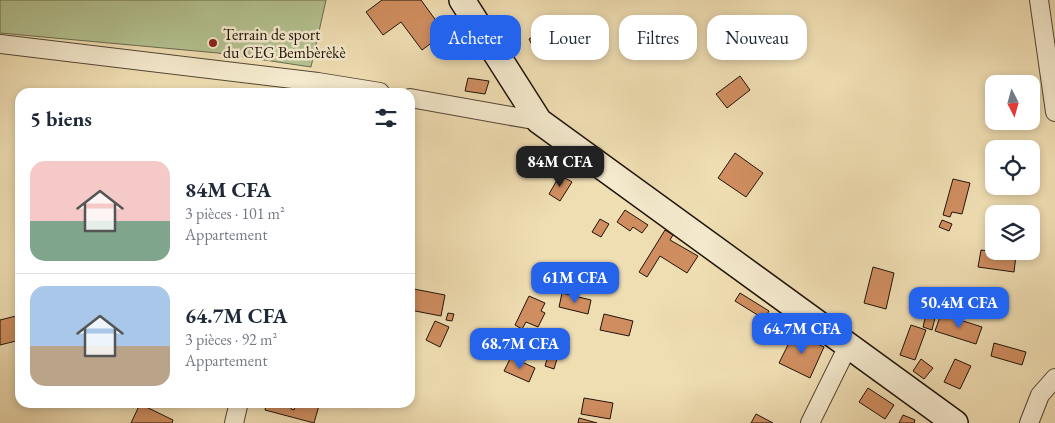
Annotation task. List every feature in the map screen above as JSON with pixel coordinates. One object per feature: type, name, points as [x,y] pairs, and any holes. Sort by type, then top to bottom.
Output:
[{"type":"main road","points":[[462,0],[540,121],[849,344],[955,423]]},
{"type":"street","points":[[1039,0],[1055,112]]},
{"type":"street","points":[[0,44],[330,88]]},
{"type":"street","points":[[415,99],[540,121]]},
{"type":"street","points":[[810,423],[849,344]]},
{"type":"street","points":[[1029,423],[1040,395],[1055,378]]},
{"type":"street","points":[[234,423],[238,408]]},
{"type":"green space","name":"Terrain de sport du CEG Bembèrèkè","points":[[0,0],[326,0],[311,67],[218,53],[0,33]]},
{"type":"building","points":[[382,0],[421,0],[432,15],[430,15],[430,44],[422,50],[401,22],[383,35],[366,12]]},
{"type":"building","points":[[740,76],[750,90],[727,108],[716,94]]},
{"type":"building","points":[[468,78],[489,81],[485,94],[465,91]]},
{"type":"building","points":[[735,153],[763,173],[746,197],[718,178]]},
{"type":"building","points":[[560,175],[572,182],[560,201],[549,194]]},
{"type":"building","points":[[953,179],[970,183],[962,214],[952,212],[950,217],[943,215]]},
{"type":"building","points":[[625,210],[648,225],[642,233],[633,227],[630,231],[617,222]]},
{"type":"building","points":[[600,219],[609,224],[601,237],[592,232]]},
{"type":"building","points":[[942,220],[952,224],[949,231],[939,227]]},
{"type":"building","points":[[665,230],[673,235],[670,240],[698,256],[687,273],[660,256],[647,277],[639,272]]},
{"type":"building","points":[[981,250],[985,251],[985,260],[1015,260],[1014,272],[978,267]]},
{"type":"building","points":[[873,267],[894,273],[886,309],[864,303]]},
{"type":"building","points":[[415,289],[445,295],[441,316],[415,311]]},
{"type":"building","points":[[562,293],[591,300],[588,314],[559,307]]},
{"type":"building","points":[[740,293],[769,311],[764,319],[735,301]]},
{"type":"building","points":[[529,296],[545,303],[541,311],[545,313],[538,327],[526,322],[522,329],[515,325]]},
{"type":"building","points":[[927,310],[936,314],[932,330],[923,327]]},
{"type":"building","points":[[448,313],[454,314],[452,321],[446,320]]},
{"type":"building","points":[[604,314],[633,321],[629,336],[600,330]]},
{"type":"building","points":[[941,314],[982,327],[976,344],[935,331]]},
{"type":"building","points":[[15,316],[15,341],[0,345],[0,320]]},
{"type":"building","points":[[435,321],[449,327],[440,347],[426,340]]},
{"type":"building","points":[[911,325],[926,330],[915,360],[900,355]]},
{"type":"building","points":[[527,328],[540,337],[525,361],[512,353]]},
{"type":"building","points":[[506,331],[516,337],[505,356],[494,351]]},
{"type":"building","points":[[794,333],[824,347],[810,378],[779,363]]},
{"type":"building","points":[[994,343],[1026,352],[1022,365],[991,356]]},
{"type":"building","points":[[550,349],[559,352],[554,369],[545,366]]},
{"type":"building","points":[[511,357],[535,368],[529,382],[504,371]]},
{"type":"building","points":[[921,359],[933,368],[924,379],[913,371]]},
{"type":"building","points":[[955,359],[971,366],[960,389],[944,382]]},
{"type":"building","points":[[868,388],[894,405],[885,419],[859,402]]},
{"type":"building","points":[[584,398],[613,403],[610,419],[581,414]]},
{"type":"building","points":[[138,408],[148,408],[173,420],[172,423],[131,423]]},
{"type":"building","points":[[266,408],[291,408],[294,410],[294,408],[318,408],[314,423],[265,410]]},
{"type":"building","points":[[756,414],[773,423],[751,423]]},
{"type":"building","points":[[903,415],[915,420],[914,423],[899,423]]},
{"type":"building","points":[[579,418],[597,423],[578,423]]},
{"type":"place","name":"Terrain de sport du CEG Bembèrèkè","points":[[213,43]]}]
